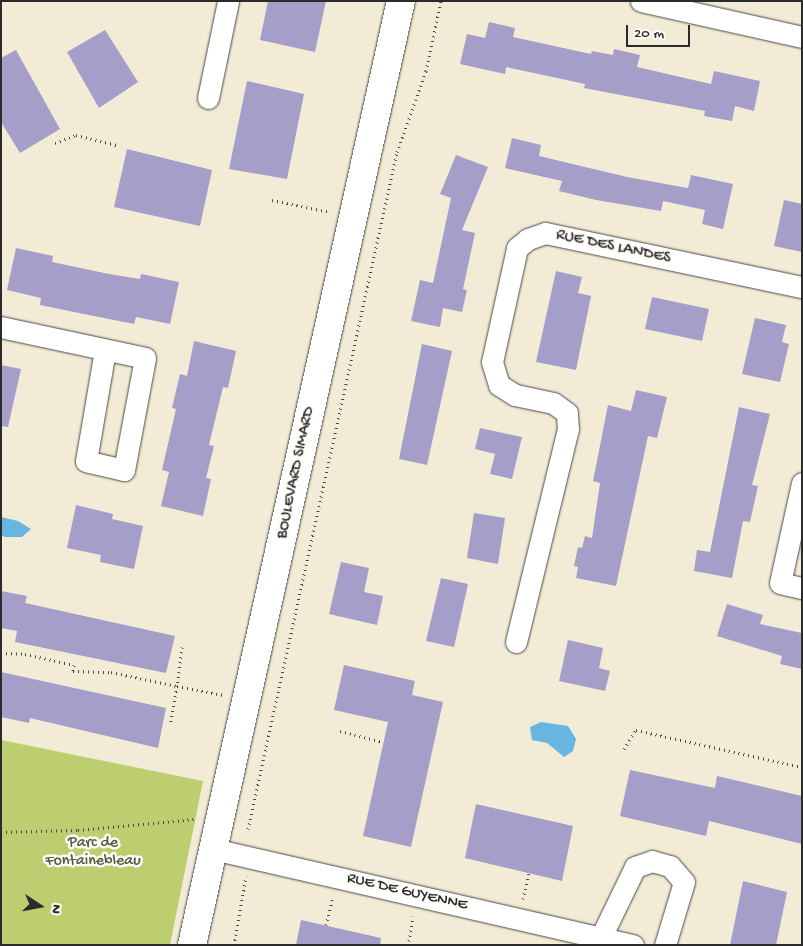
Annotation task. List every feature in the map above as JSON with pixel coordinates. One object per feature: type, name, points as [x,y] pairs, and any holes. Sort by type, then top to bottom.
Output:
[{"type":"main road","name":"BOULEVARD SIMARD","points":[[192,945],[401,1]]},
{"type":"street","points":[[208,98],[228,1]]},
{"type":"street","points":[[641,1],[691,7],[802,37]]},
{"type":"street","name":"RUE DES LANDES","points":[[516,642],[568,430],[567,413],[553,403],[515,395],[499,385],[492,362],[518,248],[528,239],[545,233],[802,288]]},
{"type":"street","points":[[1,327],[144,358],[124,470],[86,461],[106,350]]},
{"type":"street","points":[[801,489],[780,583],[802,588]]},
{"type":"street","name":"RUE DE GUYENNE","points":[[214,849],[633,945]]},
{"type":"street","points":[[601,937],[635,866],[652,861],[670,866],[684,882],[665,945]]},
{"type":"path","points":[[248,829],[393,171],[426,71],[441,1]]},
{"type":"path","points":[[55,143],[76,135],[117,145]]},
{"type":"path","points":[[272,200],[353,216]]},
{"type":"path","points":[[171,721],[182,647]]},
{"type":"path","points":[[1,653],[25,654],[74,665],[73,671],[111,672],[246,699]]},
{"type":"path","points":[[624,749],[636,730],[802,767]]},
{"type":"path","points":[[340,731],[383,742]]},
{"type":"path","points":[[1,832],[78,830],[199,818]]},
{"type":"path","points":[[519,919],[529,873]]},
{"type":"path","points":[[326,925],[338,877]]},
{"type":"path","points":[[234,945],[246,880]]},
{"type":"green space","name":"Parc de Fontainebleau","points":[[1,740],[203,781],[170,945],[1,945]]},
{"type":"water","points":[[1,517],[18,521],[31,529],[22,537],[5,537],[1,535]]},
{"type":"water","points":[[541,722],[568,726],[576,739],[573,751],[564,757],[547,743],[532,740],[530,727]]},
{"type":"building","points":[[268,1],[326,1],[315,52],[260,40]]},
{"type":"building","points":[[489,22],[515,28],[513,37],[591,54],[592,51],[613,55],[614,49],[640,55],[637,67],[711,84],[714,71],[760,81],[754,111],[735,106],[732,121],[704,116],[705,111],[584,88],[585,84],[506,67],[505,74],[460,64],[467,34],[485,38]]},
{"type":"building","points":[[105,30],[138,82],[99,108],[67,52]]},
{"type":"building","points":[[16,50],[60,129],[20,153],[1,122],[1,58]]},
{"type":"building","points":[[247,81],[304,94],[287,179],[229,169]]},
{"type":"building","points":[[512,138],[541,145],[539,156],[627,177],[688,188],[691,175],[733,184],[723,229],[702,224],[705,210],[663,201],[661,211],[596,200],[559,191],[562,181],[505,168]]},
{"type":"building","points":[[127,149],[212,170],[200,226],[114,207]]},
{"type":"building","points":[[456,155],[488,167],[462,230],[475,233],[463,289],[467,290],[462,312],[443,308],[440,327],[411,321],[420,280],[433,283],[451,198],[440,194]]},
{"type":"building","points":[[784,200],[802,204],[802,252],[774,246]]},
{"type":"building","points":[[16,248],[53,256],[52,262],[109,274],[140,279],[141,274],[179,282],[170,324],[136,317],[134,324],[40,305],[41,298],[7,290]]},
{"type":"building","points":[[556,271],[582,277],[578,293],[591,296],[576,370],[536,362]]},
{"type":"building","points":[[652,297],[709,309],[702,341],[645,329]]},
{"type":"building","points":[[755,318],[786,325],[782,342],[789,344],[780,382],[742,374]]},
{"type":"building","points":[[194,341],[236,351],[228,388],[223,387],[209,445],[214,446],[206,478],[211,479],[203,516],[161,506],[169,472],[162,470],[176,409],[172,408],[180,374],[187,376]]},
{"type":"building","points":[[422,344],[452,351],[427,465],[399,459]]},
{"type":"building","points":[[1,365],[21,369],[8,427],[1,426]]},
{"type":"building","points":[[636,390],[667,397],[657,438],[648,436],[616,586],[576,578],[578,567],[574,566],[578,547],[582,548],[585,536],[592,538],[600,483],[593,481],[608,405],[631,411]]},
{"type":"building","points":[[739,407],[770,414],[752,485],[758,486],[750,522],[743,521],[732,578],[694,571],[697,550],[710,552]]},
{"type":"building","points":[[480,428],[522,437],[512,479],[490,474],[495,454],[475,449]]},
{"type":"building","points":[[76,505],[113,514],[112,519],[143,526],[134,569],[100,562],[101,555],[67,548]]},
{"type":"building","points":[[474,513],[505,518],[498,564],[467,558]]},
{"type":"building","points":[[341,562],[369,568],[364,592],[383,596],[377,625],[329,614]]},
{"type":"building","points":[[441,578],[468,584],[454,647],[426,641]]},
{"type":"building","points":[[1,591],[27,596],[25,603],[175,636],[166,673],[15,642],[17,631],[1,628]]},
{"type":"building","points":[[727,604],[763,615],[760,624],[802,633],[802,669],[780,664],[782,656],[717,636]]},
{"type":"building","points":[[568,640],[603,648],[599,668],[610,671],[605,691],[559,681]]},
{"type":"building","points":[[344,665],[415,681],[412,695],[443,702],[411,847],[363,836],[388,722],[334,710]]},
{"type":"building","points":[[1,672],[166,708],[158,748],[30,718],[29,723],[1,717]]},
{"type":"building","points":[[630,770],[715,788],[717,776],[802,796],[802,844],[709,821],[706,836],[620,816]]},
{"type":"building","points":[[476,804],[573,826],[562,881],[465,858]]},
{"type":"building","points":[[743,881],[787,892],[776,945],[730,945]]},
{"type":"building","points":[[301,920],[381,938],[380,945],[296,945]]}]
